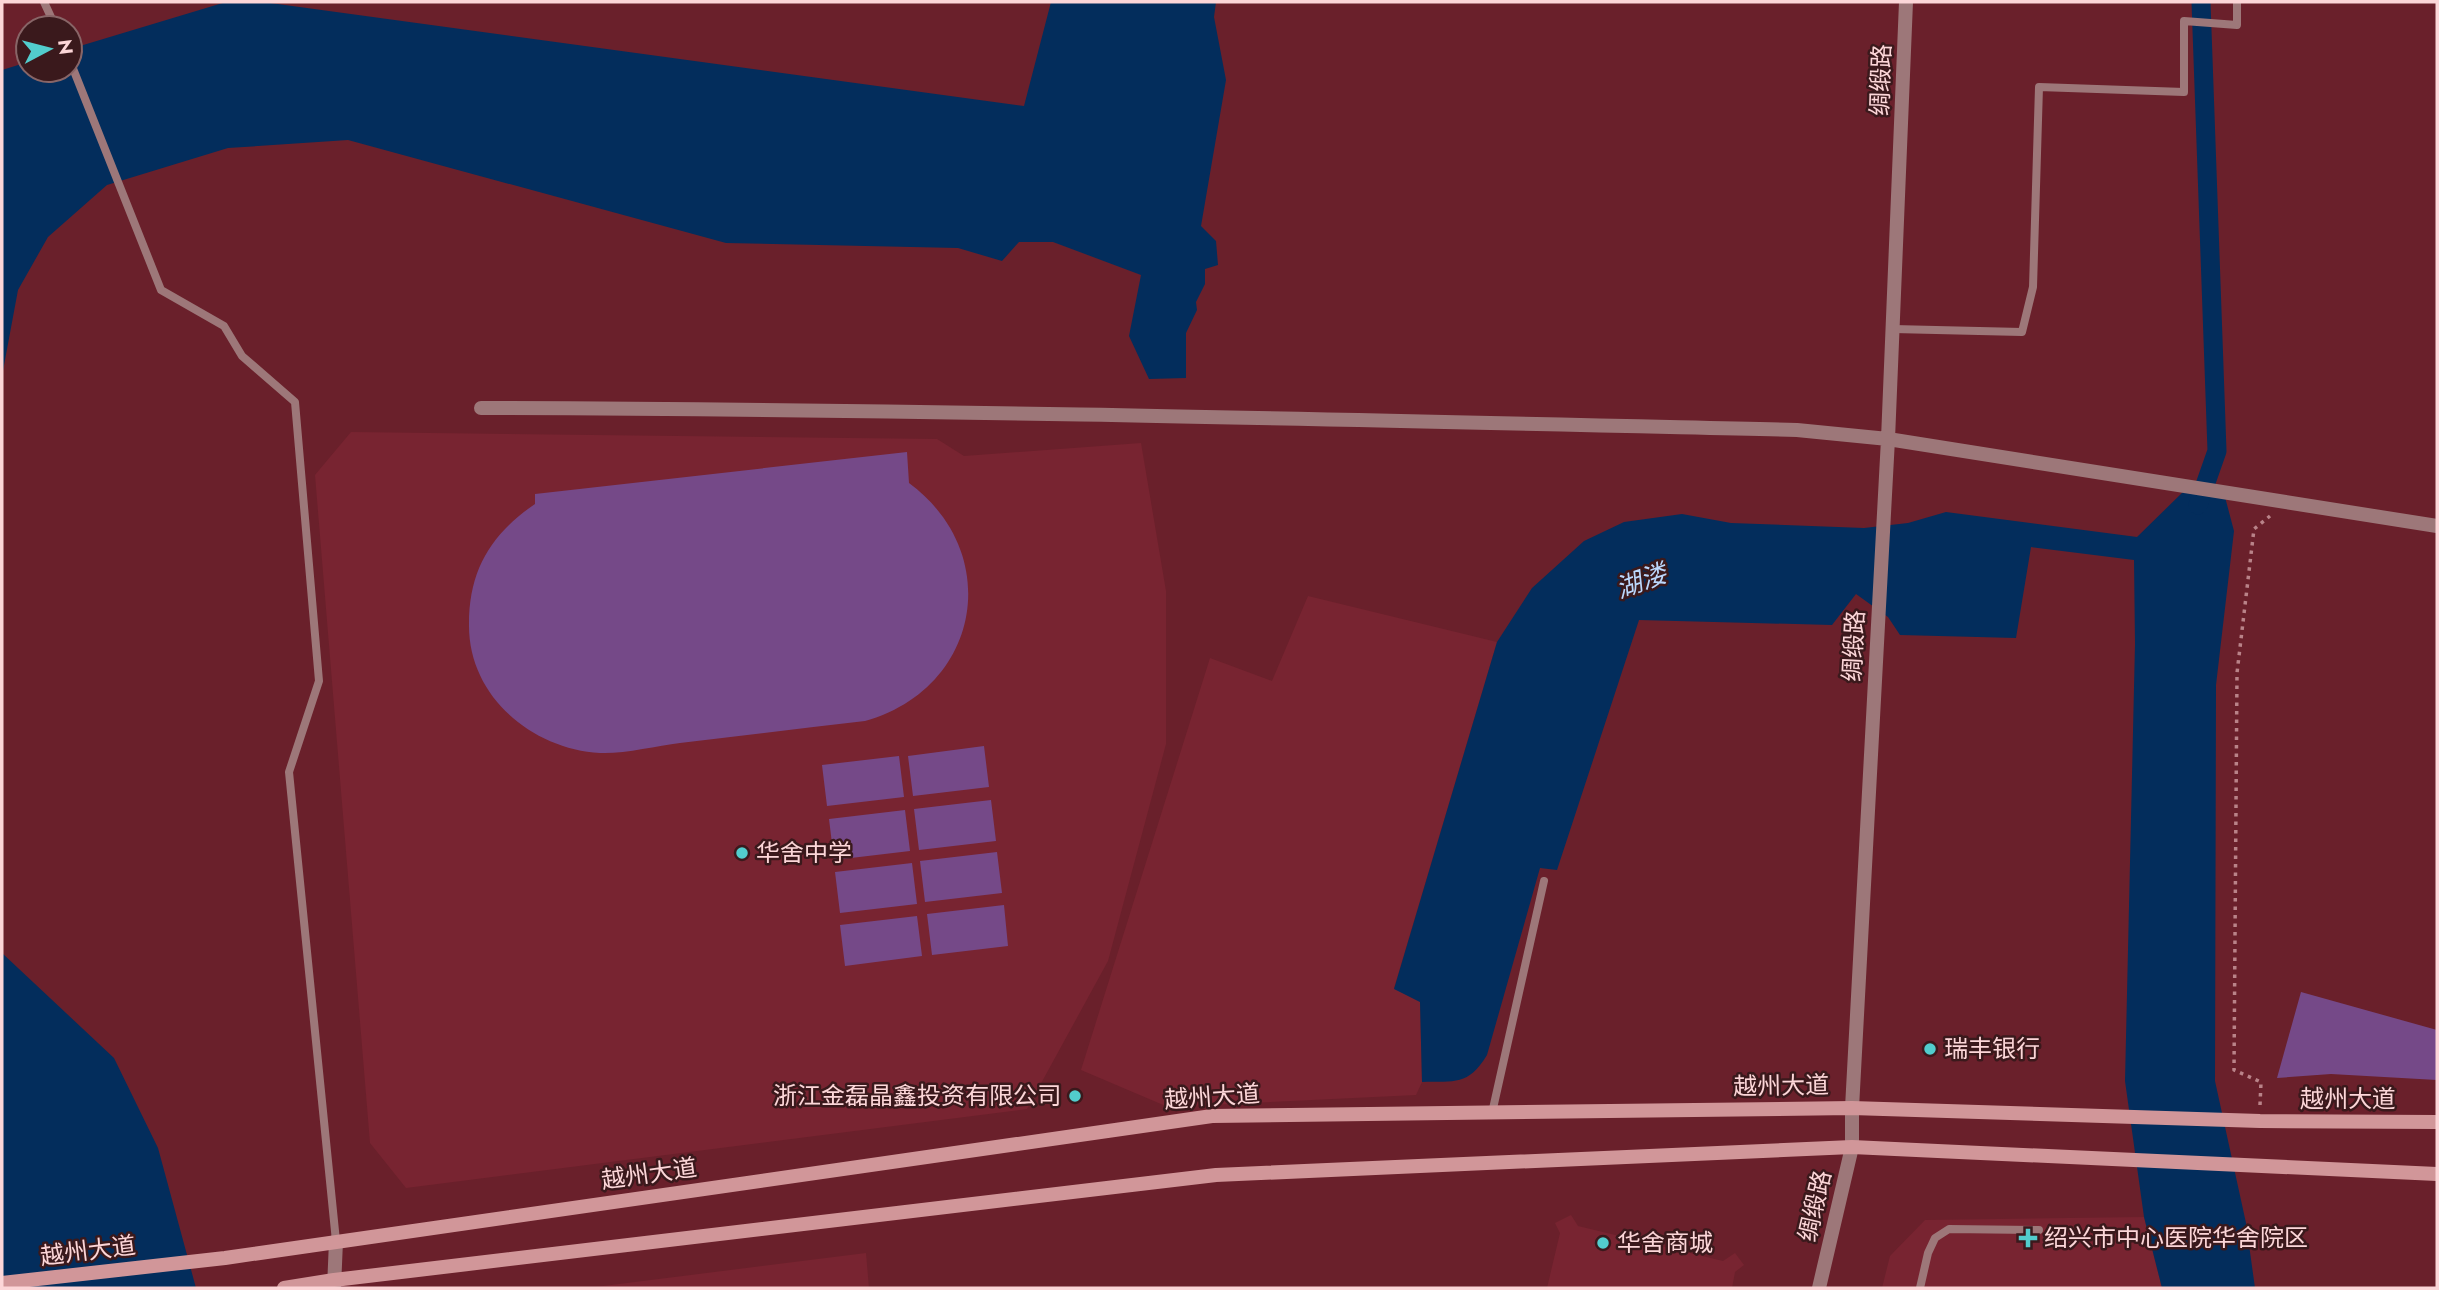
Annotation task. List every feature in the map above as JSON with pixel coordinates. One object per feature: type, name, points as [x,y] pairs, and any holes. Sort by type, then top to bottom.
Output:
[{"type":"main road","name":"越州大道","points":[[2,1283],[225,1258],[1212,1116],[1852,1108],[2253,1121],[2437,1122]]},
{"type":"main road","points":[[284,1288],[1216,1175],[1852,1147],[2437,1174]]},
{"type":"street","name":"绸缎路","points":[[1819,1288],[1852,1147],[1888,439],[1906,2]]},
{"type":"street","points":[[481,408],[1238,417],[1797,430],[1888,439],[2437,526]]},
{"type":"street","points":[[334,1284],[336,1241]]},
{"type":"lane","points":[[1893,329],[2022,332],[2033,287],[2039,87],[2184,92],[2184,21],[2237,24],[2237,2]]},
{"type":"lane","points":[[79,84],[161,290],[224,326],[242,356],[295,402],[319,681],[289,772],[336,1241]]},
{"type":"lane","points":[[1492,1112],[1544,881]]},
{"type":"lane","points":[[1920,1288],[1928,1253],[1935,1238],[1949,1229],[2039,1230]]},
{"type":"path","points":[[2253,1121],[2261,1082],[2234,1070],[2237,673],[2254,529],[2289,502]]},
{"type":"shaded area","name":"华舍中学","points":[[351,432],[937,439],[964,456],[1141,443],[1166,591],[1166,744],[1108,961],[1027,1109],[406,1188],[370,1143],[315,475]]},
{"type":"shaded area","points":[[907,452],[909,483],[939,512],[959,546],[968,581],[966,617],[955,650],[934,680],[904,704],[865,721],[600,753],[551,741],[528,729],[509,714],[492,695],[479,674],[472,650],[469,624],[473,587],[478,570],[506,528],[535,504],[535,494]]},
{"type":"shaded area","points":[[1308,596],[1497,642],[1394,988],[1420,1002],[1422,1082],[1416,1095],[1168,1107],[1081,1070],[1210,658],[1272,681]]},
{"type":"shaded area","points":[[984,746],[989,787],[913,796],[908,756]]},
{"type":"shaded area","points":[[899,756],[904,797],[827,806],[822,765]]},
{"type":"shaded area","points":[[991,800],[996,841],[919,850],[914,809]]},
{"type":"shaded area","points":[[905,810],[910,851],[834,860],[829,819]]},
{"type":"shaded area","points":[[997,852],[1002,893],[925,902],[920,861]]},
{"type":"shaded area","points":[[912,863],[917,904],[840,913],[835,872]]},
{"type":"shaded area","points":[[1004,905],[1008,946],[932,955],[927,914]]},
{"type":"shaded area","points":[[917,916],[922,956],[845,966],[840,925]]},
{"type":"shaded area","points":[[2301,992],[2437,1030],[2437,1080],[2331,1074],[2277,1078]]},
{"type":"shaded area","name":"华舍商城","points":[[1571,1215],[1578,1226],[1723,1261],[1735,1253],[1744,1265],[1735,1272],[1732,1288],[1547,1288],[1560,1233],[1555,1223]]},
{"type":"shaded area","name":"绍兴市中心医院华舍院区","points":[[2144,1217],[2162,1288],[1882,1288],[1890,1256],[1925,1220]]},
{"type":"shaded area","points":[[866,1253],[869,1288],[587,1288]]},
{"type":"water","points":[[226,2],[263,2],[1024,106],[1051,2],[1216,2],[1214,17],[1226,80],[1201,226],[1216,241],[1218,265],[1205,269],[1205,284],[1186,333],[1186,378],[1149,379],[1129,336],[1141,275],[1053,242],[1019,242],[1002,261],[958,248],[726,243],[348,140],[228,148],[107,185],[48,237],[18,290],[2,376],[2,70],[14,66],[14,84],[84,84],[84,45]]},
{"type":"water","name":"湖溇","points":[[2185,490],[2225,497],[2234,531],[2216,685],[2215,1081],[2246,1223],[2255,1288],[2162,1288],[2144,1217],[2125,1081],[2135,644],[2134,560],[2031,547],[2016,638],[1900,635],[1888,617],[1856,594],[1832,625],[1639,620],[1557,870],[1540,868],[1487,1055],[1473,1072],[1460,1080],[1422,1082],[1420,1002],[1394,989],[1497,642],[1532,588],[1584,541],[1624,522],[1682,514],[1731,523],[1864,528],[1908,523],[1946,512],[2137,537]]},
{"type":"water","points":[[2,953],[114,1058],[158,1148],[196,1288],[3,1288]]},
{"type":"waterway","points":[[2198,505],[2217,451],[2201,2]]},
{"type":"place","name":"华舍中学","points":[[742,853]]},
{"type":"place","name":"瑞丰银行","points":[[1930,1049]]},
{"type":"place","name":"浙江金磊晶鑫投资有限公司","points":[[1075,1096]]},
{"type":"place","name":"绍兴市中心医院华舍院区","points":[[2028,1238]]},
{"type":"place","name":"华舍商城","points":[[1603,1243]]}]
